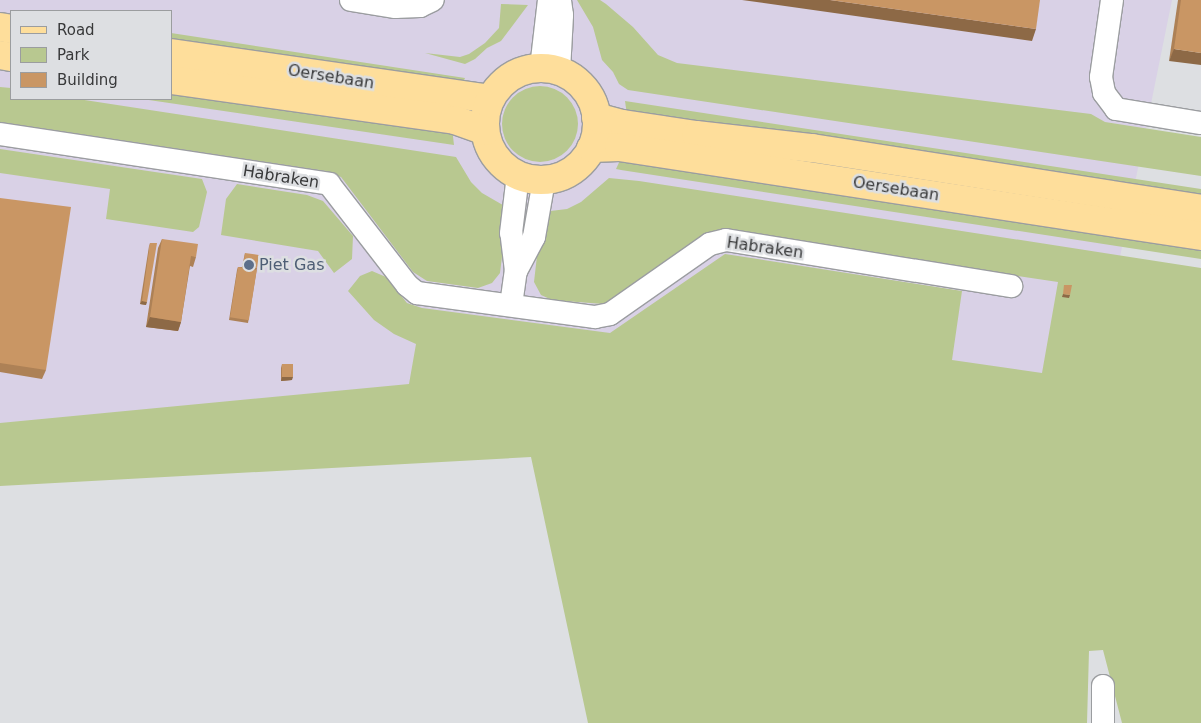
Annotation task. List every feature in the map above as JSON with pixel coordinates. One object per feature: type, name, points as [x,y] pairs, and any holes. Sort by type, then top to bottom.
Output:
[{"type":"main road","name":"Oersebaan","points":[[172,53],[490,99]]},
{"type":"main road","points":[[550,69],[573,78],[584,88],[592,102],[596,117],[596,133],[591,148],[583,160],[572,170],[559,176],[531,177],[502,164],[491,149],[485,131],[486,114],[490,99],[503,83],[520,72],[550,69]]},
{"type":"main road","name":"Oersebaan","points":[[172,80],[455,120],[485,131]]},
{"type":"main road","name":"Oersebaan","points":[[596,117],[669,131],[812,148],[1201,209]]},
{"type":"main road","name":"Oersebaan","points":[[591,148],[619,147],[1201,236]]},
{"type":"street","points":[[351,0],[395,7],[420,6],[433,0]]},
{"type":"street","points":[[549,0],[550,69]]},
{"type":"street","points":[[550,69],[562,15],[560,0]]},
{"type":"street","points":[[1112,0],[1101,77],[1104,93],[1116,108],[1201,123]]},
{"type":"street","name":"Habraken","points":[[0,134],[329,184],[407,285],[417,293],[595,317],[610,314],[710,244],[726,240],[1011,286]]},
{"type":"street","points":[[511,305],[516,272],[511,233],[531,177]]},
{"type":"street","points":[[1103,686],[1103,723]]},
{"type":"shaded area","points":[[0,0],[1172,0],[1071,499],[504,425],[0,476]]},
{"type":"green space","points":[[577,0],[600,0],[633,27],[658,55],[677,63],[1091,114],[1105,122],[1201,137],[1201,176],[628,90],[619,84],[613,72],[602,60],[593,27]]},
{"type":"green space","points":[[501,4],[528,5],[501,41],[487,48],[475,59],[465,64],[425,53],[460,57],[469,54],[485,43],[499,28]]},
{"type":"green space","points":[[172,33],[465,78],[459,92],[172,50]]},
{"type":"green space","points":[[172,86],[452,128],[454,145],[149,100],[172,100]]},
{"type":"green space","points":[[540,86],[555,89],[567,97],[575,109],[578,124],[575,139],[567,151],[555,159],[540,162],[525,159],[513,151],[505,139],[502,124],[505,109],[513,97],[525,89]]},
{"type":"green space","points":[[0,87],[10,88],[10,100],[85,100],[456,157],[471,182],[482,193],[508,208],[500,273],[492,283],[478,288],[427,281],[413,272],[341,177],[326,171],[0,122]]},
{"type":"green space","points":[[625,101],[1201,189],[1201,205],[628,122]]},
{"type":"green space","points":[[0,149],[202,179],[207,192],[199,227],[193,232],[106,219],[110,189],[0,173]]},
{"type":"green space","points":[[622,156],[1201,245],[1201,259],[616,169]]},
{"type":"green space","points":[[609,178],[639,181],[1201,268],[1201,723],[1122,723],[1103,650],[1089,651],[1087,723],[588,723],[531,457],[0,486],[0,423],[409,384],[416,344],[394,334],[374,320],[348,291],[360,276],[372,271],[386,277],[407,303],[422,308],[610,333],[725,254],[962,291],[952,360],[1042,373],[1058,282],[742,235],[618,299],[603,304],[552,300],[541,295],[534,282],[542,212],[567,209],[581,202]]},
{"type":"green space","points":[[237,184],[307,195],[323,201],[353,236],[352,259],[334,273],[318,251],[221,235],[226,199]]},
{"type":"building","points":[[830,0],[1040,0],[1036,29]]},
{"type":"building","points":[[1181,0],[1201,0],[1201,53],[1174,49]]},
{"type":"building","points":[[0,198],[71,207],[46,370],[0,363]]},
{"type":"building","points":[[162,239],[198,244],[196,257],[191,256],[181,322],[150,317]]},
{"type":"building","points":[[150,243],[157,243],[147,302],[142,301]]},
{"type":"building","points":[[245,253],[259,255],[257,268],[243,266]]},
{"type":"building","points":[[238,267],[257,270],[249,320],[230,317]]},
{"type":"building","points":[[1064,285],[1072,285],[1070,295],[1063,294]]},
{"type":"building","points":[[282,364],[293,364],[293,377],[282,377]]},
{"type":"place","name":"Piet Gas","points":[[249,265]]}]
